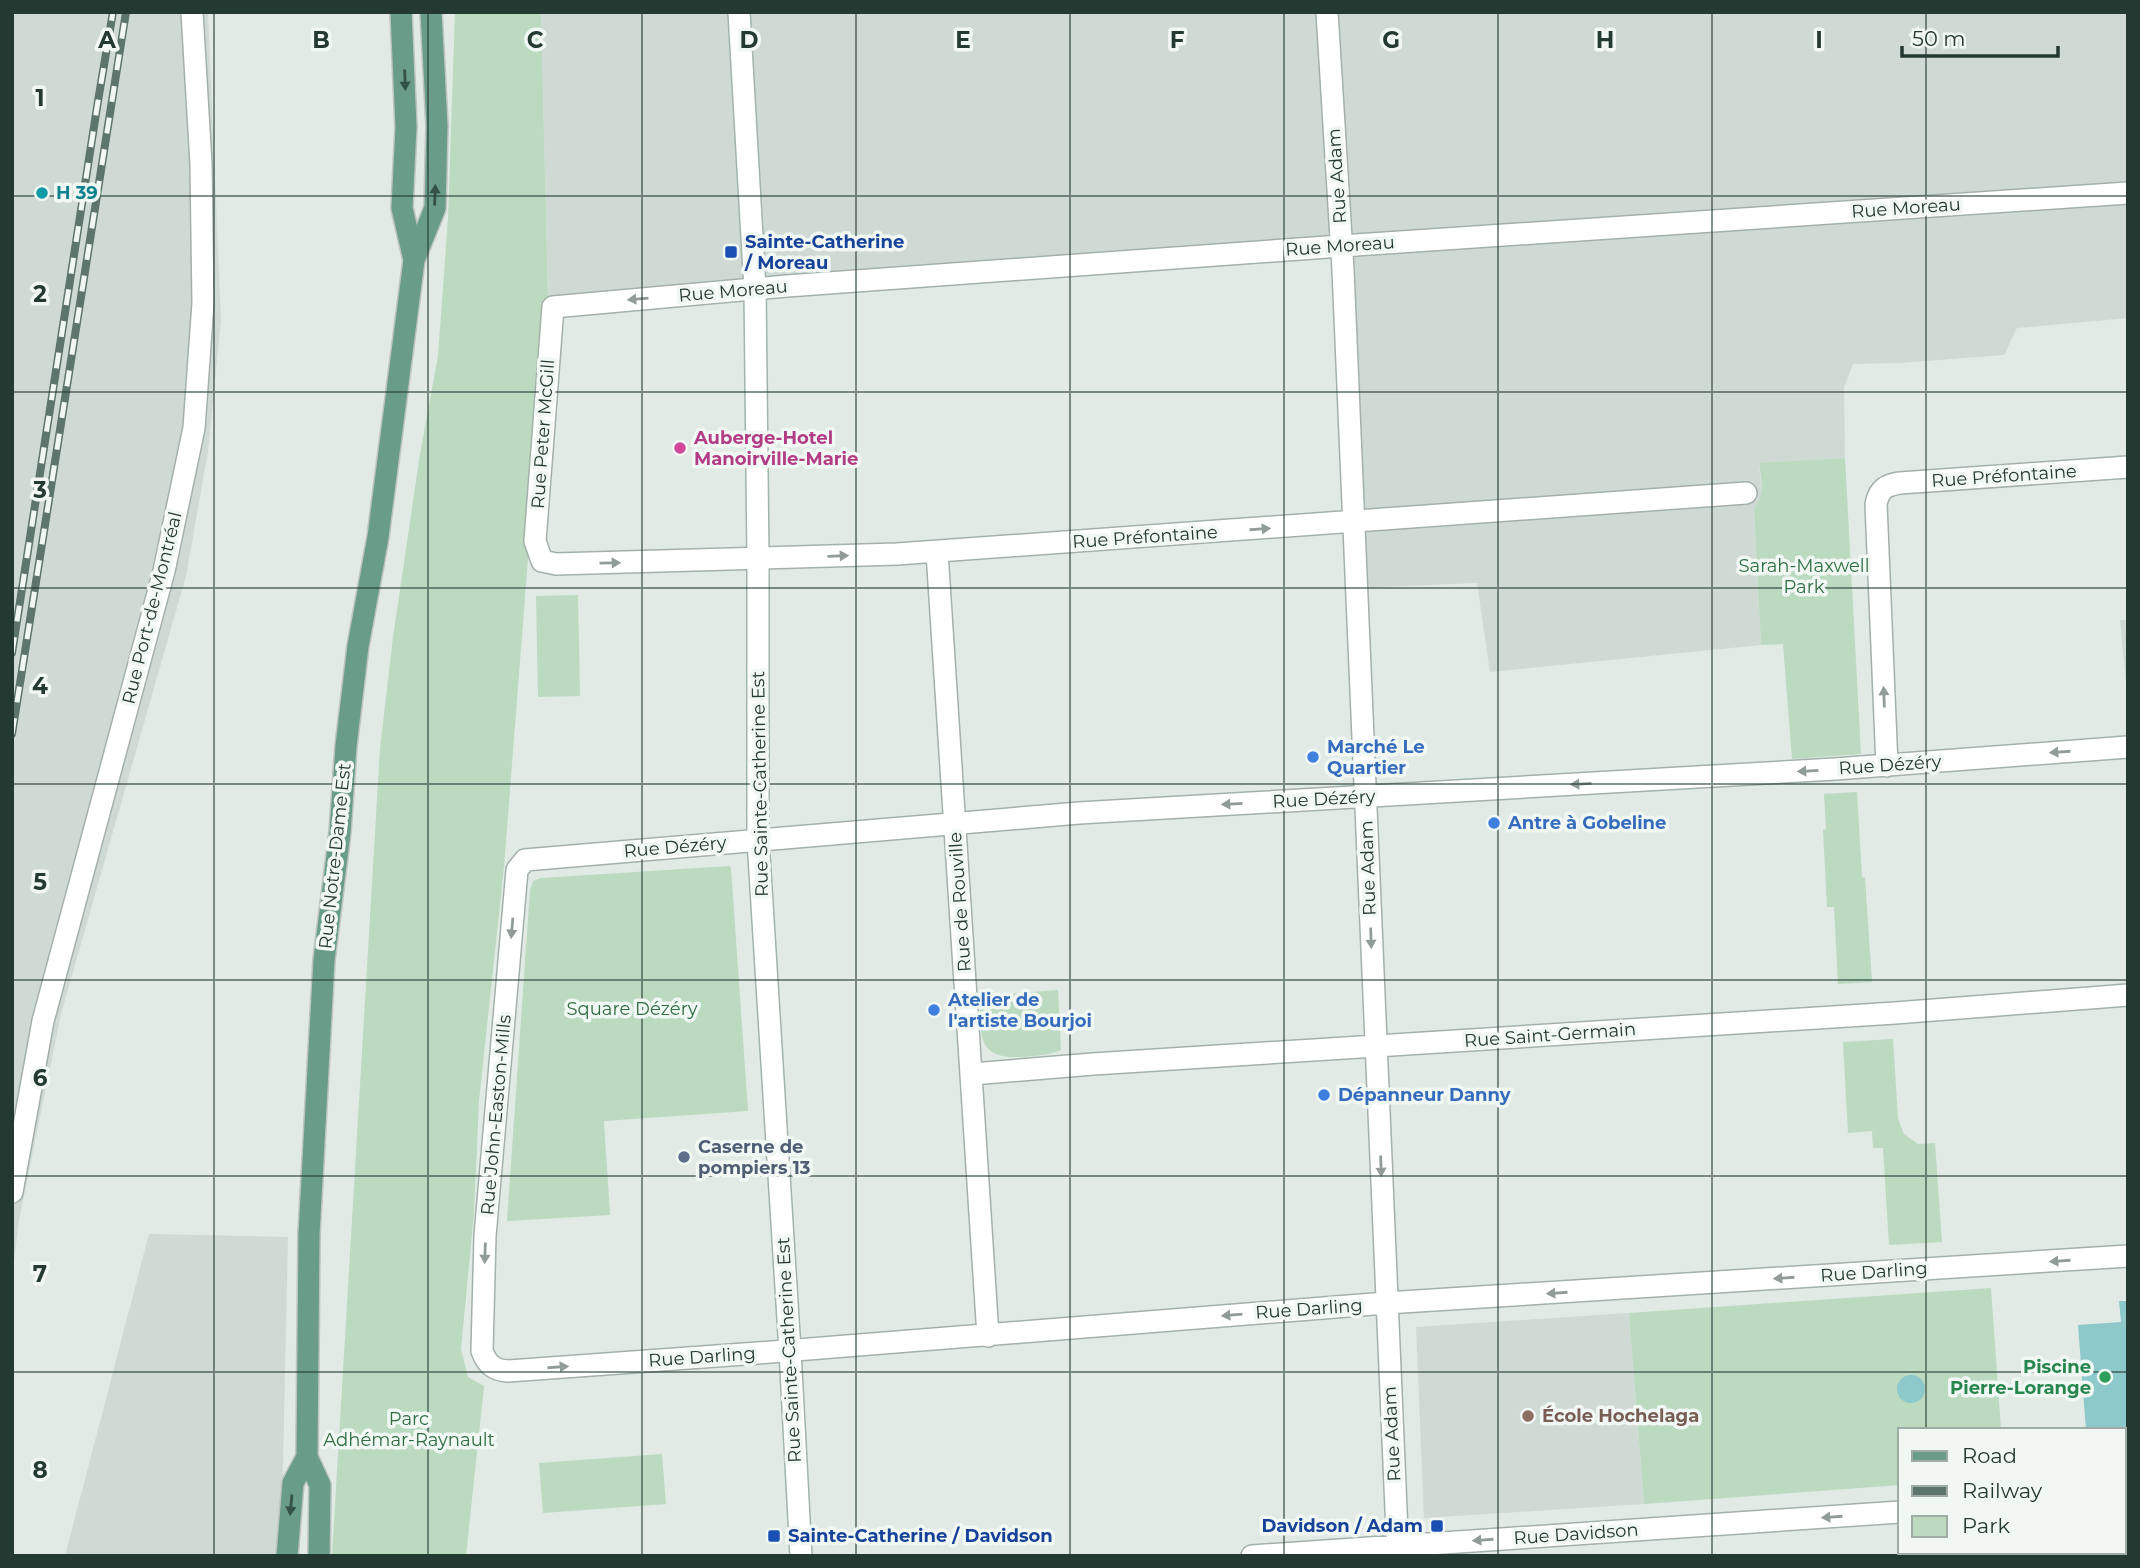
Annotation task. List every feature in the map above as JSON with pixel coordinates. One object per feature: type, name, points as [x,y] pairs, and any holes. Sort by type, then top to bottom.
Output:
[{"type":"main road","name":"Rue Notre-Dame Est","points":[[401,12],[406,127],[402,208],[414,260]]},
{"type":"main road","name":"Rue Notre-Dame Est","points":[[319,1556],[320,1485],[307,1457],[309,1234],[324,960],[340,832],[346,746],[358,646],[378,537],[414,260],[435,208],[437,126],[431,12]]},
{"type":"main road","name":"Rue Notre-Dame Est","points":[[287,1556],[293,1483],[307,1457]]},
{"type":"street","name":"Rue Port-de-Montréal","points":[[12,1192],[43,1021],[164,571],[194,428],[203,303],[201,164],[192,12]]},
{"type":"street","name":"Rue Sainte-Catherine Est","points":[[739,12],[755,289],[758,840],[801,1556]]},
{"type":"street","name":"Rue Adam","points":[[1327,12],[1354,522],[1397,1551]]},
{"type":"street","name":"Rue Moreau","points":[[553,307],[755,289],[1341,246],[2128,193]]},
{"type":"street","name":"Rue Peter McGill","points":[[542,561],[535,541],[553,307]]},
{"type":"street","name":"Rue Préfontaine","points":[[1887,766],[1876,504],[1882,489],[1900,482],[2128,467]]},
{"type":"street","name":"Rue Préfontaine","points":[[542,561],[556,564],[937,552],[1746,493]]},
{"type":"street","name":"Rue de Rouville","points":[[937,552],[988,1336]]},
{"type":"street","name":"Rue Dézéry","points":[[523,862],[531,859],[1079,813],[1887,766],[2128,747]]},
{"type":"street","name":"Rue John-Easton-Mills","points":[[491,1367],[482,1351],[485,1236],[517,870],[523,862]]},
{"type":"street","name":"Rue Saint-Germain","points":[[972,1074],[2128,995]]},
{"type":"street","name":"Rue Darling","points":[[491,1367],[508,1371],[988,1336],[1386,1303],[2128,1256]]},
{"type":"street","name":"Rue Davidson","points":[[1252,1556],[1397,1551],[1898,1512]]},
{"type":"shaded area","points":[[12,12],[208,12],[221,320],[208,451],[186,576],[61,1014],[19,1220],[12,1278]]},
{"type":"shaded area","points":[[541,12],[2128,12],[2128,318],[2017,328],[2004,355],[1853,364],[1844,388],[1845,458],[1759,464],[1762,493],[1754,508],[1761,645],[1490,672],[1477,583],[1357,588],[1341,246],[548,301]]},
{"type":"shaded area","points":[[2120,620],[2128,620],[2128,706]]},
{"type":"shaded area","points":[[149,1234],[288,1237],[281,1556],[65,1556]]},
{"type":"shaded area","name":"École Hochelaga","points":[[1629,1313],[1644,1504],[1424,1518],[1416,1327]]},
{"type":"green space","name":"Parc Adhémar-Raynault","points":[[455,12],[541,12],[548,301],[504,867],[479,1101],[474,1213],[461,1349],[468,1377],[484,1386],[466,1556],[332,1556],[380,749],[393,637],[420,454],[438,356],[448,218]]},
{"type":"green space","name":"Sarah-Maxwell Park","points":[[1845,458],[1861,754],[1792,759],[1783,644],[1761,645],[1754,508],[1761,493],[1759,463]]},
{"type":"green space","points":[[578,595],[580,696],[538,697],[536,596]]},
{"type":"green space","points":[[1857,792],[1872,982],[1838,984],[1834,907],[1827,907],[1824,794]]},
{"type":"green space","name":"Square Dézéry","points":[[729,866],[748,1111],[604,1121],[610,1215],[507,1221],[530,890],[533,881],[541,878]]},
{"type":"green space","points":[[1058,990],[1061,1050],[1047,1054],[1006,1057],[988,1049],[981,1033],[979,996]]},
{"type":"green space","points":[[1893,1039],[1898,1119],[1904,1134],[1918,1144],[1935,1143],[1942,1242],[1889,1245],[1883,1148],[1873,1148],[1872,1131],[1848,1133],[1843,1042]]},
{"type":"green space","points":[[1991,1288],[2001,1428],[1898,1428],[1898,1485],[1644,1504],[1629,1313]]},
{"type":"green space","points":[[662,1454],[666,1504],[543,1513],[539,1463]]},
{"type":"water","name":"Piscine Pierre-Lorange","points":[[2119,1301],[2128,1301],[2128,1436],[2126,1428],[2086,1428],[2078,1325],[2121,1322]]},
{"type":"water","points":[[1911,1375],[1921,1379],[1925,1389],[1921,1399],[1911,1403],[1901,1399],[1897,1389],[1901,1379]]},
{"type":"railway","points":[[12,653],[113,12]]},
{"type":"railway","points":[[12,734],[126,12]]},
{"type":"place","name":"H 39","points":[[42,193]]},
{"type":"place","name":"Sainte-Catherine / Moreau","points":[[731,252]]},
{"type":"place","name":"Auberge-Hotel Manoirville-Marie","points":[[680,448]]},
{"type":"place","name":"Marché Le Quartier","points":[[1313,757]]},
{"type":"place","name":"Antre à Gobeline","points":[[1494,823]]},
{"type":"place","name":"Atelier de l'artiste Bourjoi","points":[[934,1010]]},
{"type":"place","name":"Dépanneur Danny","points":[[1324,1095]]},
{"type":"place","name":"Caserne de pompiers 13","points":[[684,1157]]},
{"type":"place","name":"Piscine Pierre-Lorange","points":[[2105,1377]]},
{"type":"place","name":"École Hochelaga","points":[[1528,1416]]},
{"type":"place","name":"Davidson / Adam","points":[[1437,1526]]},
{"type":"place","name":"Sainte-Catherine / Davidson","points":[[774,1536]]}]
